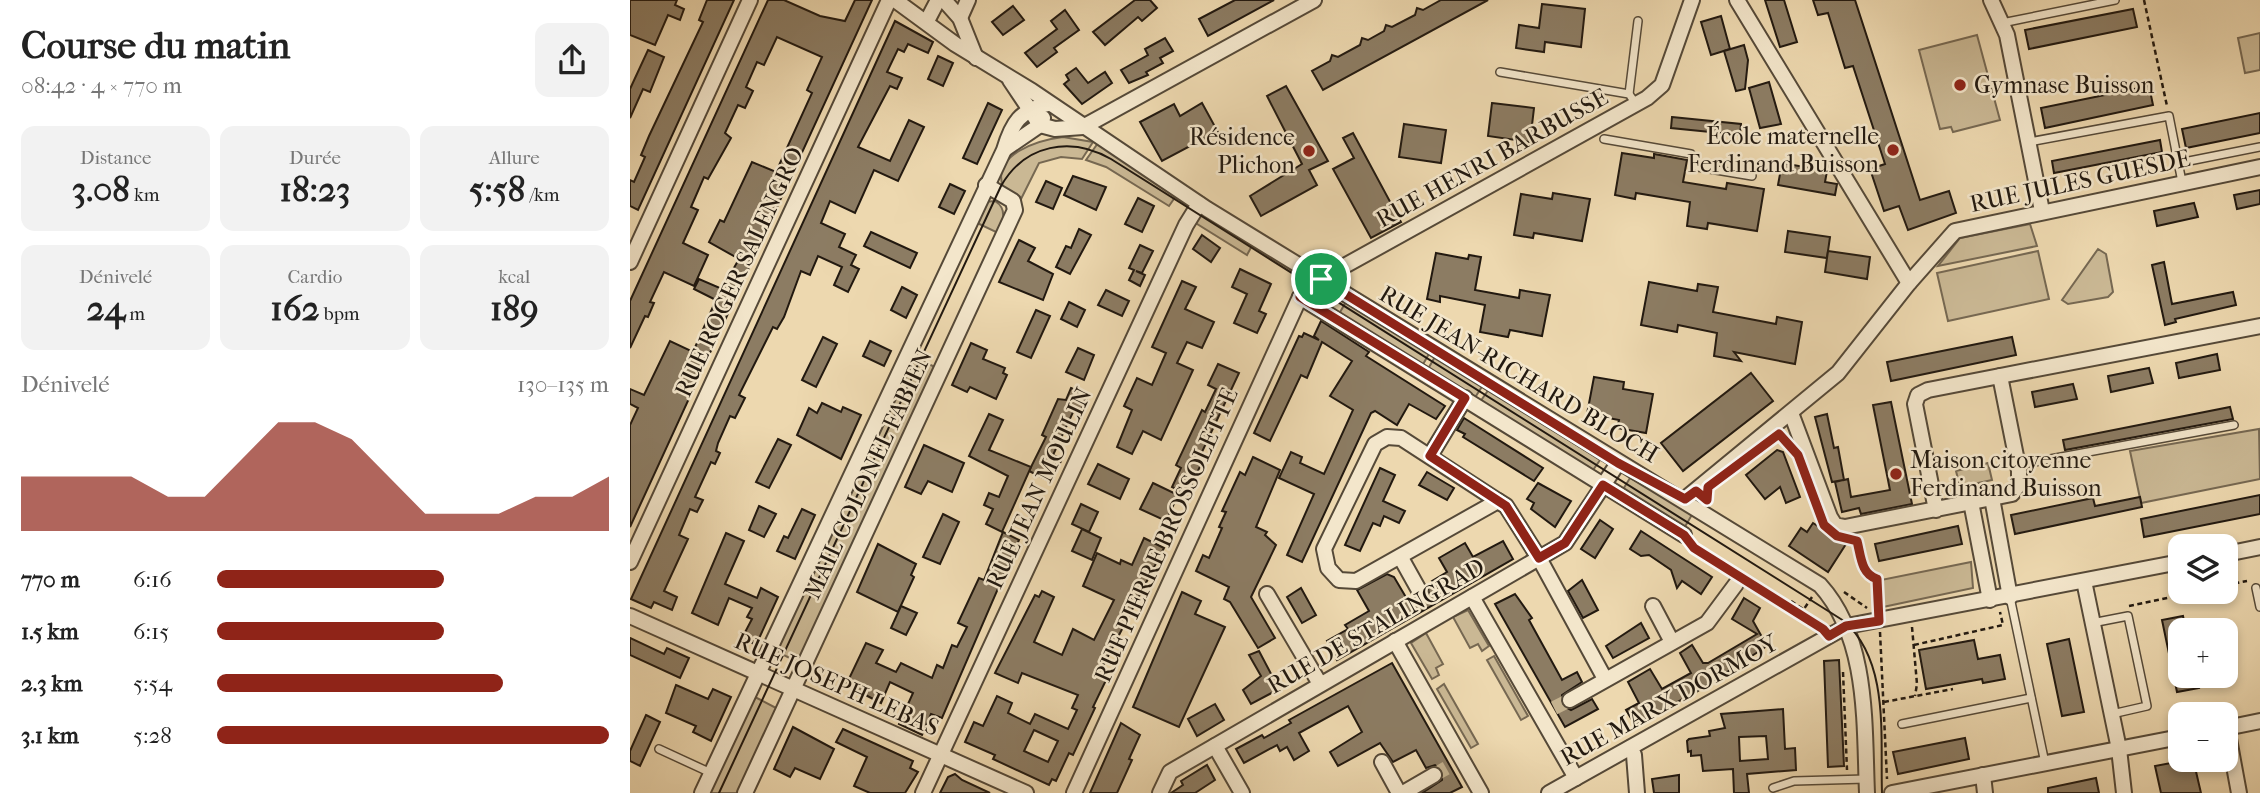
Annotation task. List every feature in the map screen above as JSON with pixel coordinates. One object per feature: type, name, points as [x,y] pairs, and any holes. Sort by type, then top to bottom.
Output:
[{"type":"street","points":[[630,262],[750,0]]},
{"type":"street","name":"RUE ROGER SALENGRO","points":[[630,562],[889,0]]},
{"type":"street","name":"RUE JEAN-RICHARD BLOCH","points":[[895,0],[976,58],[1199,204],[1618,463],[1685,499],[1820,584],[1835,601],[1846,626],[1861,684],[1864,784]]},
{"type":"street","points":[[938,0],[930,24],[960,18]]},
{"type":"street","points":[[944,0],[960,18],[976,58]]},
{"type":"street","points":[[960,18],[968,0]]},
{"type":"street","points":[[1010,80],[1040,125],[1055,129],[1083,127],[1314,0]]},
{"type":"street","name":"RUE HENRI BARBUSSE","points":[[1300,297],[1321,279],[1632,99],[1662,85],[1692,0]]},
{"type":"street","points":[[1737,0],[1909,283]]},
{"type":"street","points":[[1991,0],[2007,35],[2042,211]]},
{"type":"street","points":[[1040,125],[1048,103]]},
{"type":"street","points":[[1028,108],[1048,103]]},
{"type":"street","name":"MAIL COLONEL FABIEN","points":[[702,793],[1017,118],[1028,108]]},
{"type":"street","name":"MAIL COLONEL FABIEN","points":[[1004,150],[1040,125]]},
{"type":"street","name":"RUE JULES GUESDE","points":[[1685,499],[1838,373],[1909,283],[1955,231],[2260,167]]},
{"type":"street","name":"MAIL COLONEL FABIEN","points":[[749,792],[793,689],[1015,210],[1013,201],[986,185]]},
{"type":"street","name":"RUE JEAN MOULIN","points":[[923,793],[1188,221],[1199,204]]},
{"type":"street","name":"RUE JEAN-RICHARD BLOCH","points":[[1300,297],[1684,535]]},
{"type":"street","name":"RUE PIERRE BROSSOLETTE","points":[[1074,793],[1300,297]]},
{"type":"street","points":[[1936,510],[1915,404],[1918,395],[1928,390],[2260,326]]},
{"type":"street","points":[[1791,413],[1835,525],[1844,527],[2012,494],[2019,484],[2018,465],[2000,376]]},
{"type":"street","points":[[1430,456],[1465,398]]},
{"type":"street","points":[[1498,501],[1401,558],[1356,580],[1339,580],[1328,568],[1324,549],[1375,444],[1387,436],[1401,438],[1506,506],[1539,558],[1605,679]]},
{"type":"street","name":"RUE DE STALINGRAD","points":[[1160,793],[1170,772],[1395,641],[1432,613],[1472,597],[1565,543],[1618,463]]},
{"type":"street","points":[[1992,498],[2010,597]]},
{"type":"street","points":[[1972,502],[1991,605]]},
{"type":"street","points":[[2238,552],[2260,547]]},
{"type":"street","points":[[1401,558],[1420,592]]},
{"type":"street","points":[[1846,626],[1991,605],[2010,597],[2168,564]]},
{"type":"street","points":[[2084,581],[2119,749],[2124,793]]},
{"type":"street","points":[[1570,700],[1707,623],[1736,584]]},
{"type":"street","points":[[1268,594],[1320,684]]},
{"type":"street","points":[[1472,597],[1576,778]]},
{"type":"street","points":[[1653,606],[1672,642]]},
{"type":"street","name":"RUE JOSEPH LEBAS","points":[[630,616],[1026,793]]},
{"type":"street","name":"RUE MARX DORMOY","points":[[1549,793],[1846,626]]},
{"type":"street","points":[[1395,641],[1456,763],[1481,793]]},
{"type":"street","points":[[1540,716],[1554,708]]},
{"type":"street","points":[[2238,726],[2260,721]]},
{"type":"street","points":[[1891,790],[2168,739]]},
{"type":"street","points":[[1215,747],[1242,793]]},
{"type":"street","points":[[1630,748],[1634,755],[1637,793]]},
{"type":"street","points":[[1382,762],[1401,793],[1434,775]]},
{"type":"street","points":[[2235,772],[2239,793]]},
{"type":"street","points":[[1983,775],[1985,793]]},
{"type":"lane","points":[[2001,23],[2115,0]]},
{"type":"lane","name":"RUE HENRI BARBUSSE","points":[[1500,72],[1632,99],[1638,21]]},
{"type":"lane","points":[[2028,142],[2169,116],[2182,183]]},
{"type":"lane","name":"RUE HENRI BARBUSSE","points":[[1604,139],[1691,154],[1698,167],[1752,176]]},
{"type":"lane","name":"RUE JULES GUESDE","points":[[2179,167],[2184,162],[2260,147]]},
{"type":"lane","points":[[2018,465],[2234,425]]},
{"type":"lane","points":[[2256,588],[2260,607]]},
{"type":"lane","points":[[2010,597],[2045,763]]},
{"type":"lane","points":[[2092,623],[2128,616],[2147,706],[2112,714]]},
{"type":"lane","points":[[1902,723],[2031,698]]},
{"type":"lane","points":[[660,749],[712,773]]},
{"type":"lane","points":[[1773,788],[1794,781],[1864,784]]},
{"type":"path","points":[[2144,0],[2169,116]]},
{"type":"path","points":[[1684,535],[1694,548],[1823,629],[1829,636]]},
{"type":"path","points":[[1842,590],[1869,610],[1878,609],[1877,579],[1869,577],[1864,569],[1857,541],[1848,538]]},
{"type":"path","points":[[2238,583],[2249,581]]},
{"type":"path","points":[[2128,616],[2129,605],[2168,597]]},
{"type":"path","points":[[1791,601],[1804,609]]},
{"type":"path","points":[[1914,645],[2003,625],[2000,611],[1991,605]]},
{"type":"path","points":[[1879,621],[1885,702],[1886,774],[1891,790]]},
{"type":"path","points":[[1915,696],[1917,684],[1911,628],[1925,625]]},
{"type":"path","points":[[1843,667],[1847,772],[1859,772],[1864,784]]},
{"type":"path","points":[[1885,702],[1954,689]]},
{"type":"shaded area","points":[[2260,33],[2260,70],[2245,73],[2238,38]]},
{"type":"shaded area","name":"Gymnase Buisson","points":[[1977,35],[2000,120],[1953,132],[1951,127],[1940,129],[1919,50]]},
{"type":"shaded area","points":[[1063,137],[1093,142],[1082,159],[1061,157],[1039,163],[1021,199],[1003,187],[1001,176],[1010,157],[1030,145]]},
{"type":"shaded area","points":[[1098,143],[1178,193],[1169,206],[1106,167],[1086,160]]},
{"type":"shaded area","points":[[995,201],[1003,212],[998,233],[973,221],[984,202]]},
{"type":"shaded area","points":[[1201,213],[1254,242],[1247,255],[1194,222]]},
{"type":"shaded area","points":[[2030,224],[2037,246],[1938,266],[1960,238]]},
{"type":"shaded area","points":[[2098,249],[2106,254],[2113,292],[2108,297],[2068,304],[2062,300]]},
{"type":"shaded area","points":[[2038,251],[2049,299],[1948,321],[1937,273]]},
{"type":"shaded area","points":[[1347,300],[1430,352],[1422,366],[1339,314]]},
{"type":"shaded area","points":[[909,355],[935,367],[799,663],[774,650]]},
{"type":"shaded area","points":[[1436,355],[1483,385],[1474,399],[1428,369]]},
{"type":"shaded area","points":[[1489,389],[1600,460],[1591,473],[1480,402]]},
{"type":"shaded area","points":[[2259,429],[2260,479],[2141,503],[2130,451]]},
{"type":"shaded area","points":[[1988,463],[1992,480],[1960,487],[1956,471]]},
{"type":"shaded area","points":[[1630,478],[1693,513],[1683,530],[1622,491]]},
{"type":"shaded area","points":[[1971,562],[1973,588],[1883,607],[1881,580]]},
{"type":"shaded area","points":[[1468,610],[1489,646],[1482,651],[1478,644],[1470,648],[1453,617]]},
{"type":"shaded area","points":[[1426,633],[1443,664],[1436,668],[1439,675],[1432,679],[1411,643]]},
{"type":"shaded area","points":[[1494,656],[1528,716],[1521,720],[1487,660]]},
{"type":"shaded area","points":[[1444,684],[1478,744],[1471,748],[1437,689]]},
{"type":"shaded area","points":[[753,696],[778,709],[739,793],[708,793]]},
{"type":"building","points":[[630,0],[677,0],[675,5],[684,9],[680,20],[668,15],[655,45],[630,35]]},
{"type":"building","points":[[707,0],[734,0],[638,210],[630,206],[630,180],[634,182],[645,157],[641,155],[649,136],[703,22],[699,20]]},
{"type":"building","points":[[768,0],[784,0],[820,16],[845,21],[855,0],[872,0],[630,527],[630,425],[638,408],[630,404],[630,389],[644,395],[670,341],[693,352],[716,300],[694,289],[699,279],[722,289],[739,259],[709,242],[720,220],[724,222],[752,162],[776,172],[812,93],[807,90],[822,57],[777,37],[764,65],[757,62],[746,87],[753,91],[745,108],[738,105],[725,133],[731,138],[708,179],[704,177],[691,207],[698,210],[683,243],[708,255],[694,286],[664,272],[650,302],[654,303],[648,317],[645,316],[630,348],[630,301]]},
{"type":"building","points":[[1135,0],[1150,0],[1157,8],[1142,21],[1138,17],[1105,45],[1093,32]]},
{"type":"building","points":[[1235,0],[1274,0],[1208,36],[1199,19]]},
{"type":"building","points":[[1441,0],[1488,0],[1323,90],[1312,71],[1330,61],[1332,55],[1338,57],[1360,45],[1362,38],[1368,40],[1384,31],[1386,25],[1392,27],[1415,15],[1417,8],[1423,10]]},
{"type":"building","points":[[1765,0],[1784,0],[1797,42],[1780,47]]},
{"type":"building","points":[[1813,0],[1855,0],[1920,200],[1949,191],[1956,213],[1908,230],[1899,206],[1884,211],[1870,169],[1885,164],[1853,66],[1845,68],[1828,13],[1818,15]]},
{"type":"building","points":[[1542,4],[1585,9],[1581,47],[1545,42],[1544,52],[1516,48],[1519,25],[1539,28]]},
{"type":"building","points":[[1013,6],[1024,20],[1003,35],[992,22]]},
{"type":"building","points":[[2133,9],[2137,27],[2029,49],[2025,30]]},
{"type":"building","points":[[1065,10],[1079,30],[1054,48],[1057,52],[1037,67],[1025,53],[1057,29],[1051,21]]},
{"type":"building","points":[[1721,16],[1730,49],[1711,55],[1701,22]]},
{"type":"building","points":[[895,21],[933,42],[928,53],[908,44],[904,52],[898,49],[887,72],[902,78],[897,89],[890,86],[858,147],[890,161],[909,120],[924,127],[898,181],[874,170],[855,213],[830,201],[821,223],[845,234],[839,247],[856,255],[851,265],[859,269],[848,292],[834,285],[842,267],[818,256],[810,275],[801,271],[784,317],[777,329],[773,327],[739,395],[745,398],[735,418],[730,416],[718,443],[716,451],[720,453],[715,464],[711,462],[695,497],[703,500],[697,512],[690,509],[679,535],[688,539],[664,591],[677,597],[672,610],[654,602],[651,608],[631,599]]},
{"type":"building","points":[[1165,38],[1173,51],[1160,58],[1163,63],[1146,72],[1148,75],[1129,83],[1121,70],[1148,55],[1145,49]]},
{"type":"building","points":[[1744,45],[1748,60],[1745,89],[1736,91],[1724,51]]},
{"type":"building","points":[[648,50],[664,57],[650,92],[643,89],[630,118],[630,89]]},
{"type":"building","points":[[938,56],[953,63],[943,86],[928,79]]},
{"type":"building","points":[[1076,68],[1088,83],[1105,72],[1112,83],[1082,104],[1064,84],[1069,80],[1066,75]]},
{"type":"building","points":[[1769,82],[1781,124],[1760,128],[1749,88]]},
{"type":"building","name":"Résidence Plichon","points":[[1286,86],[1328,161],[1309,170],[1317,185],[1261,216],[1250,196],[1302,164],[1267,96]]},
{"type":"building","points":[[2149,86],[2153,105],[2045,128],[2041,108]]},
{"type":"building","points":[[988,103],[1002,110],[977,164],[963,158]]},
{"type":"building","points":[[1202,103],[1219,134],[1208,140],[1207,137],[1162,161],[1140,122],[1174,104],[1180,116]]},
{"type":"building","points":[[1492,103],[1534,108],[1530,142],[1488,136]]},
{"type":"building","points":[[2260,113],[2260,133],[2186,148],[2182,129]]},
{"type":"building","points":[[1672,117],[1741,124],[1740,135],[1671,128]]},
{"type":"building","points":[[1404,124],[1446,130],[1441,163],[1399,157]]},
{"type":"building","points":[[1353,133],[1401,222],[1371,238],[1333,169],[1354,158],[1343,138]]},
{"type":"building","points":[[2160,140],[2162,152],[2054,173],[2052,161]]},
{"type":"building","points":[[1622,153],[1654,158],[1654,154],[1687,160],[1683,182],[1726,189],[1727,183],[1764,189],[1757,231],[1708,223],[1707,229],[1687,226],[1690,202],[1636,193],[1635,199],[1615,195]]},
{"type":"building","points":[[1782,163],[1827,171],[1825,182],[1837,184],[1835,195],[1778,185]]},
{"type":"building","points":[[1073,176],[1106,187],[1096,210],[1064,195]]},
{"type":"building","points":[[1046,181],[1062,188],[1053,209],[1036,202]]},
{"type":"building","points":[[950,184],[965,191],[954,214],[939,207]]},
{"type":"building","points":[[2260,190],[2260,204],[2237,209],[2234,195]]},
{"type":"building","points":[[1553,193],[1590,199],[1582,241],[1534,233],[1533,238],[1514,235],[1521,194],[1552,199]]},
{"type":"building","points":[[1138,198],[1154,206],[1142,232],[1125,224]]},
{"type":"building","points":[[2194,203],[2198,217],[2157,226],[2154,211]]},
{"type":"building","points":[[1079,229],[1091,235],[1070,274],[1056,267],[1066,246],[1071,248]]},
{"type":"building","points":[[1788,231],[1830,237],[1827,258],[1785,252]]},
{"type":"building","points":[[871,232],[917,253],[910,268],[864,246]]},
{"type":"building","points":[[1202,235],[1220,248],[1211,262],[1193,249]]},
{"type":"building","points":[[1019,240],[1035,248],[1028,261],[1053,274],[1043,300],[999,282]]},
{"type":"building","points":[[1140,245],[1153,251],[1142,273],[1136,271],[1145,275],[1140,286],[1129,280],[1134,270],[1129,268]]},
{"type":"building","points":[[1828,251],[1870,257],[1867,279],[1825,272]]},
{"type":"building","points":[[1436,253],[1468,259],[1469,255],[1481,257],[1475,290],[1519,298],[1520,290],[1550,295],[1542,336],[1510,330],[1508,337],[1480,332],[1485,305],[1440,296],[1440,302],[1427,299]]},
{"type":"building","points":[[2164,262],[2172,304],[2233,292],[2236,305],[2175,319],[2176,322],[2165,325],[2152,265]]},
{"type":"building","points":[[1240,269],[1271,284],[1259,311],[1266,314],[1257,333],[1234,323],[1247,294],[1232,287]]},
{"type":"building","points":[[1182,281],[1196,287],[1185,309],[1214,322],[1202,348],[1187,342],[1177,363],[1193,370],[1161,440],[1143,431],[1132,454],[1117,447],[1132,410],[1124,406],[1137,378],[1152,385],[1166,353],[1152,347]]},
{"type":"building","points":[[1649,282],[1697,291],[1698,284],[1718,287],[1713,312],[1776,324],[1777,317],[1802,322],[1795,364],[1734,352],[1741,361],[1714,356],[1717,333],[1678,325],[1677,332],[1641,325]]},
{"type":"building","points":[[902,287],[917,295],[906,318],[891,310]]},
{"type":"building","points":[[1106,290],[1129,301],[1122,316],[1098,305]]},
{"type":"building","points":[[1069,302],[1085,310],[1077,327],[1061,319]]},
{"type":"building","points":[[1036,310],[1050,316],[1031,358],[1017,352]]},
{"type":"building","points":[[1321,321],[1369,352],[1366,356],[1445,406],[1436,419],[1409,404],[1397,425],[1375,411],[1371,413],[1302,562],[1287,555],[1314,494],[1279,478],[1291,452],[1302,457],[1300,463],[1324,474],[1353,410],[1330,396],[1352,361],[1322,342],[1307,378],[1301,375],[1270,441],[1254,433],[1299,336],[1302,337],[1304,333],[1319,340],[1314,336]]},
{"type":"building","points":[[823,337],[837,344],[816,387],[802,380]]},
{"type":"building","points":[[2012,337],[2016,355],[1891,381],[1887,362]]},
{"type":"building","points":[[870,341],[891,351],[884,366],[863,356]]},
{"type":"building","points":[[971,343],[987,350],[983,359],[1005,368],[1003,373],[1007,375],[996,399],[970,387],[967,392],[952,385]]},
{"type":"building","points":[[1078,348],[1094,355],[1084,380],[1066,372]]},
{"type":"building","points":[[2217,354],[2220,370],[2179,378],[2176,363]]},
{"type":"building","points":[[1218,364],[1239,373],[1201,454],[1205,456],[1187,494],[1172,487],[1181,468],[1176,465],[1202,410],[1205,412],[1216,389],[1208,385]]},
{"type":"building","points":[[2149,368],[2153,383],[2111,392],[2108,376]]},
{"type":"building","points":[[1751,373],[1773,401],[1683,471],[1661,443]]},
{"type":"building","points":[[1594,377],[1624,382],[1623,389],[1653,394],[1646,433],[1617,428],[1619,420],[1587,414]]},
{"type":"building","points":[[2073,384],[2077,399],[2035,407],[2032,392]]},
{"type":"building","points":[[1071,388],[1088,396],[1080,413],[1074,410],[1053,455],[1062,459],[1051,482],[1029,471],[1046,437],[1042,435],[1058,399],[1066,400]]},
{"type":"building","points":[[1891,402],[1912,504],[1861,514],[1859,508],[1842,512],[1835,482],[1843,480],[1832,482],[1815,417],[1827,414],[1834,448],[1838,447],[1844,480],[1848,479],[1851,497],[1890,490],[1873,405]]},
{"type":"building","points":[[822,403],[841,412],[843,407],[861,415],[841,459],[797,435],[809,408],[817,413]]},
{"type":"building","points":[[2230,407],[2233,419],[2065,450],[2063,440]]},
{"type":"building","points":[[989,414],[1003,420],[989,450],[1031,467],[1002,532],[986,524],[993,509],[984,505],[989,493],[999,497],[1008,476],[969,456]]},
{"type":"building","points":[[1464,418],[1543,468],[1534,481],[1463,437],[1465,434],[1457,430]]},
{"type":"building","points":[[778,439],[791,445],[769,488],[756,482]]},
{"type":"building","points":[[924,445],[964,463],[952,492],[928,481],[921,494],[905,487]]},
{"type":"building","points":[[1777,450],[1783,452],[1800,497],[1786,503],[1780,487],[1765,499],[1746,475]]},
{"type":"building","points":[[1253,457],[1280,470],[1256,527],[1267,532],[1265,535],[1276,545],[1251,597],[1275,638],[1258,648],[1230,602],[1224,599],[1229,587],[1196,571],[1203,555],[1209,558],[1222,528],[1219,527],[1226,512],[1222,511],[1240,472],[1245,475]]},
{"type":"building","points":[[1098,464],[1129,479],[1120,499],[1088,484]]},
{"type":"building","points":[[1380,468],[1395,475],[1383,501],[1405,511],[1399,523],[1384,516],[1380,526],[1373,523],[1360,551],[1345,545]]},
{"type":"building","points":[[1427,472],[1454,488],[1447,500],[1419,485]]},
{"type":"building","points":[[1153,483],[1178,495],[1166,521],[1140,509]]},
{"type":"building","points":[[1538,483],[1571,501],[1555,527],[1531,509],[1534,503],[1527,499]]},
{"type":"building","points":[[2260,495],[2260,514],[2144,537],[2141,519]]},
{"type":"building","points":[[2140,497],[2142,507],[2015,534],[2011,515],[2093,498],[2095,506]]},
{"type":"building","points":[[1081,504],[1098,512],[1089,532],[1072,524]]},
{"type":"building","points":[[759,506],[776,514],[764,537],[749,530]]},
{"type":"building","points":[[802,509],[815,515],[795,559],[777,551],[784,536],[788,538]]},
{"type":"building","points":[[943,514],[959,522],[940,564],[923,557]]},
{"type":"building","points":[[1600,520],[1613,529],[1595,558],[1581,549]]},
{"type":"building","points":[[1813,523],[1846,544],[1828,572],[1789,546],[1801,528],[1807,532]]},
{"type":"building","points":[[1958,526],[1962,544],[1879,561],[1875,544]]},
{"type":"building","points":[[1082,529],[1101,538],[1092,560],[1072,551]]},
{"type":"building","points":[[1641,531],[1712,577],[1701,594],[1682,581],[1677,588],[1671,570],[1649,555],[1641,556],[1630,549]]},
{"type":"building","points":[[1003,532],[1019,540],[942,718],[931,714],[922,735],[899,724],[913,693],[890,682],[881,703],[846,685],[866,643],[883,650],[876,663],[896,672],[901,663],[932,678],[937,665],[943,668],[952,645],[957,647],[967,627],[958,623],[979,578],[984,580]]},
{"type":"building","points":[[726,533],[744,541],[725,584],[757,598],[761,588],[778,597],[756,645],[742,638],[752,619],[747,617],[752,608],[729,598],[718,625],[692,613]]},
{"type":"building","points":[[1144,538],[1164,548],[1103,666],[1103,674],[1108,676],[1093,707],[1095,708],[1073,755],[1069,753],[1056,781],[1052,779],[1049,785],[993,759],[995,755],[965,742],[974,722],[983,726],[997,696],[1012,703],[1008,713],[1030,724],[1035,714],[1068,729],[1077,710],[1072,708],[1078,695],[1022,673],[1018,683],[995,673],[1035,595],[1039,597],[1042,591],[1054,597],[1034,642],[1062,655],[1073,629],[1094,640],[1114,600],[1083,586],[1097,553],[1120,564],[1121,560],[1132,565]],"holes":[[[1034,730],[1058,741],[1048,762],[1024,751]]]},
{"type":"building","points":[[1503,541],[1513,559],[1337,660],[1327,641],[1348,629],[1345,625],[1369,611],[1357,590],[1387,574],[1394,577],[1407,599],[1412,597],[1416,601],[1424,601],[1429,596],[1428,587],[1434,584],[1432,581],[1447,572],[1439,558],[1465,543],[1473,557]]},
{"type":"building","points":[[878,544],[916,564],[911,575],[914,577],[898,612],[857,592]]},
{"type":"building","points":[[1582,580],[1598,610],[1583,618],[1568,591]]},
{"type":"building","points":[[1301,588],[1316,615],[1302,623],[1287,597]]},
{"type":"building","points":[[1182,592],[1201,601],[1195,614],[1225,627],[1179,727],[1133,707]]},
{"type":"building","points":[[1515,594],[1532,618],[1529,620],[1562,680],[1577,672],[1582,682],[1562,695],[1562,705],[1571,710],[1592,699],[1598,709],[1565,727],[1495,604]]},
{"type":"building","points":[[1744,598],[1760,608],[1753,621],[1767,646],[1698,691],[1635,725],[1626,710],[1639,703],[1628,682],[1650,669],[1662,689],[1691,673],[1680,653],[1692,645],[1703,663],[1708,663],[1757,634],[1732,619]]},
{"type":"building","points":[[901,606],[917,613],[906,635],[891,628]]},
{"type":"building","points":[[2168,619],[2168,649],[2162,620]]},
{"type":"building","points":[[1641,623],[1649,638],[1613,658],[1606,646]]},
{"type":"building","points":[[630,638],[664,654],[667,648],[689,658],[680,678],[630,655]]},
{"type":"building","points":[[2069,639],[2084,712],[2062,716],[2047,644]]},
{"type":"building","points":[[1974,640],[1978,659],[2000,655],[2005,679],[1983,683],[1982,679],[1926,689],[1919,650]]},
{"type":"building","points":[[1259,651],[1279,689],[1251,704],[1243,690],[1261,676],[1249,655]]},
{"type":"building","points":[[1839,660],[1844,766],[1828,767],[1824,661]]},
{"type":"building","points":[[1392,663],[1462,787],[1450,793],[1422,793],[1442,780],[1442,770],[1435,765],[1426,768],[1416,750],[1393,762],[1380,743],[1338,766],[1330,752],[1362,732],[1348,706],[1299,733],[1309,751],[1294,760],[1287,747],[1280,751],[1277,745],[1244,763],[1236,749],[1262,735],[1264,738],[1291,723],[1289,720]]},
{"type":"building","points":[[676,685],[708,699],[713,689],[731,697],[711,741],[693,732],[696,726],[666,713]]},
{"type":"building","points":[[2176,688],[2199,688],[2177,692]]},
{"type":"building","points":[[1215,704],[1224,720],[1197,736],[1188,719]]},
{"type":"building","points":[[1783,709],[1785,749],[1795,748],[1796,770],[1747,774],[1749,793],[1734,793],[1733,769],[1703,771],[1701,755],[1691,756],[1687,741],[1710,736],[1709,731],[1725,728],[1721,714]],"holes":[[[1766,736],[1768,759],[1740,761],[1739,737]]]},
{"type":"building","points":[[646,715],[660,722],[640,766],[630,761],[630,751]]},
{"type":"building","points":[[1121,723],[1140,735],[1129,759],[1132,760],[1117,793],[1090,793]]},
{"type":"building","points":[[793,727],[834,749],[820,779],[795,768],[790,777],[774,769]]},
{"type":"building","points":[[843,729],[913,761],[910,768],[918,772],[905,793],[870,793],[854,786],[867,757],[836,742]]},
{"type":"building","points":[[1965,738],[1969,759],[1898,774],[1893,752]]},
{"type":"building","points":[[2168,764],[2168,772],[2196,772],[2201,793],[2161,793],[2155,766]]},
{"type":"building","points":[[1207,765],[1215,780],[1195,793],[1171,793],[1183,785],[1181,781]]},
{"type":"building","points":[[955,774],[990,793],[940,793],[948,777]]},
{"type":"building","points":[[1679,775],[1679,793],[1654,793],[1652,779]]},
{"type":"building","points":[[2096,778],[2099,793],[2048,793],[2048,788]]},
{"type":"tunnel","points":[[1420,592],[1429,607]]},
{"type":"tunnel","points":[[1554,708],[1570,700]]},
{"type":"tunnel","points":[[1434,775],[1450,766]]},
{"type":"tram line","points":[[719,793],[1001,186],[1023,161],[1036,153],[1065,146],[1096,152],[1111,159],[1844,621],[1859,638],[1876,678],[1880,701],[1882,793]]},
{"type":"place","name":"Gymnase Buisson","points":[[1960,85]]},
{"type":"place","name":"École maternelle Ferdinand Buisson","points":[[1893,150]]},
{"type":"place","name":"Résidence Plichon","points":[[1309,151]]},
{"type":"place","name":"Maison citoyenne Ferdinand Buisson","points":[[1896,474]]},
{"type":"route","points":[[1321,279],[1618,463],[1685,499],[1696,491],[1707,500],[1708,487],[1779,434],[1798,455],[1824,525],[1837,536],[1857,541],[1864,569],[1869,577],[1877,579],[1879,621],[1846,626],[1829,636],[1823,629],[1694,548],[1684,535],[1603,485],[1565,543],[1539,558],[1506,506],[1430,456],[1465,398],[1334,315],[1300,297],[1321,279]]}]
